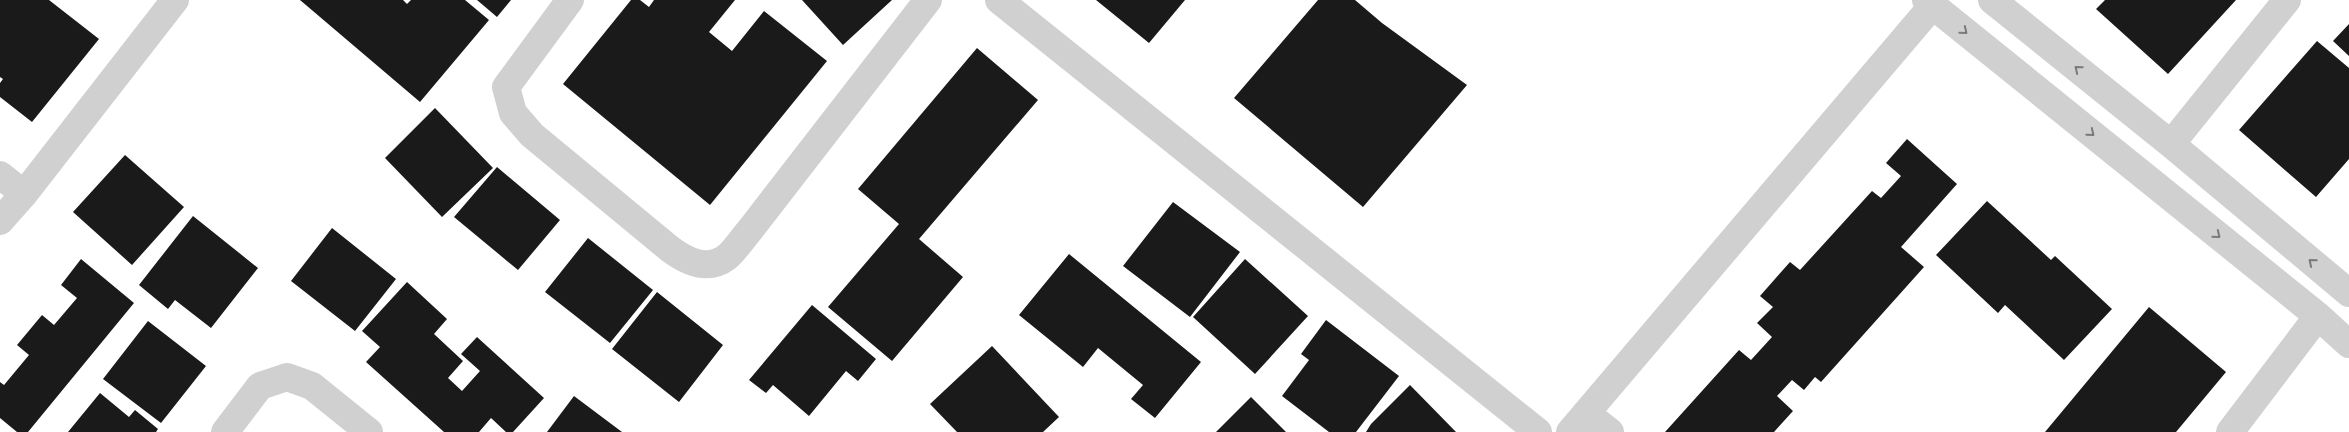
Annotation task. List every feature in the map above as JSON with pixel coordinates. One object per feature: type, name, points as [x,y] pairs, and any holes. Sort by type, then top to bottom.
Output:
[{"type":"street","points":[[0,221],[24,194],[175,0]]},
{"type":"street","points":[[570,0],[506,87],[513,113],[532,135],[670,249],[688,262],[706,264],[726,258],[750,230],[928,0]]},
{"type":"street","points":[[999,0],[1538,432]]},
{"type":"street","points":[[1992,0],[2171,144],[2349,293]]},
{"type":"street","points":[[2171,144],[2287,0]]},
{"type":"street","points":[[1610,432],[1578,423],[1930,3],[2318,316],[2349,344]]},
{"type":"street","points":[[0,175],[24,194]]},
{"type":"street","points":[[2230,432],[2318,316]]},
{"type":"street","points":[[225,432],[260,386],[287,377],[312,386],[369,432]]},
{"type":"building","points":[[0,0],[49,0],[99,39],[32,122],[0,97],[0,83],[3,79],[0,77]]},
{"type":"building","points":[[300,0],[403,0],[407,4],[411,0],[465,0],[489,20],[420,102]]},
{"type":"building","points":[[477,0],[511,0],[497,17]]},
{"type":"building","points":[[631,0],[640,0],[649,7],[654,0],[735,0],[709,32],[732,51],[764,11],[827,61],[710,205],[563,84]]},
{"type":"building","points":[[802,0],[892,0],[843,45]]},
{"type":"building","points":[[1096,0],[1185,0],[1149,43]]},
{"type":"building","points":[[1318,0],[1355,0],[1382,23],[1467,85],[1363,207],[1234,98]]},
{"type":"building","points":[[2105,0],[2236,0],[2168,74],[2096,9]]},
{"type":"building","points":[[2349,24],[2349,56],[2333,41]]},
{"type":"building","points":[[2317,41],[2349,68],[2349,159],[2316,197],[2239,130]]},
{"type":"building","points":[[977,48],[1038,100],[919,239],[963,277],[892,361],[828,307],[899,224],[858,189]]},
{"type":"building","points":[[435,108],[493,168],[442,217],[385,158]]},
{"type":"building","points":[[1907,139],[1957,184],[1901,247],[1924,267],[1821,382],[1815,377],[1804,390],[1792,380],[1777,396],[1793,411],[1774,432],[1665,432],[1739,350],[1751,360],[1772,337],[1757,323],[1773,307],[1760,296],[1790,262],[1800,270],[1872,191],[1881,198],[1901,176],[1886,163]]},
{"type":"building","points":[[125,155],[184,207],[132,265],[73,212]]},
{"type":"building","points":[[497,167],[560,220],[518,270],[454,217]]},
{"type":"building","points":[[1987,201],[2051,260],[2055,256],[2112,309],[2064,360],[2005,305],[1998,313],[1936,255]]},
{"type":"building","points":[[1173,202],[1240,252],[1190,317],[1123,266]]},
{"type":"building","points":[[193,216],[258,268],[211,328],[175,300],[168,309],[139,285]]},
{"type":"building","points":[[332,228],[396,279],[355,331],[291,281]]},
{"type":"building","points":[[588,238],[653,290],[610,343],[545,292]]},
{"type":"building","points":[[1069,254],[1201,362],[1155,418],[1131,399],[1143,385],[1098,348],[1083,367],[1019,315]]},
{"type":"building","points":[[81,259],[134,303],[28,432],[17,432],[0,418],[0,382],[4,385],[29,355],[17,345],[42,315],[54,325],[77,298],[61,285]]},
{"type":"building","points":[[1245,259],[1308,316],[1255,374],[1193,317]]},
{"type":"building","points":[[407,282],[447,319],[434,334],[463,361],[448,378],[462,391],[480,371],[461,354],[477,337],[544,398],[513,432],[506,432],[491,418],[479,432],[444,432],[366,362],[380,347],[362,331]]},
{"type":"building","points":[[657,292],[723,345],[679,402],[612,349]]},
{"type":"building","points":[[812,305],[876,359],[858,381],[846,371],[809,416],[773,385],[766,393],[749,380]]},
{"type":"building","points":[[2149,307],[2226,372],[2176,432],[2045,432]]},
{"type":"building","points":[[1326,320],[1399,376],[1356,432],[1329,432],[1282,396],[1309,360],[1301,354]]},
{"type":"building","points":[[148,321],[206,366],[161,423],[103,379]]},
{"type":"building","points":[[992,346],[1059,417],[1043,432],[957,432],[930,404]]},
{"type":"building","points":[[1410,385],[1456,432],[1366,432],[1371,424]]},
{"type":"building","points":[[100,393],[129,417],[135,410],[158,429],[156,432],[68,432]]},
{"type":"building","points":[[574,396],[622,432],[547,432]]},
{"type":"building","points":[[1251,397],[1286,432],[1216,432]]}]
